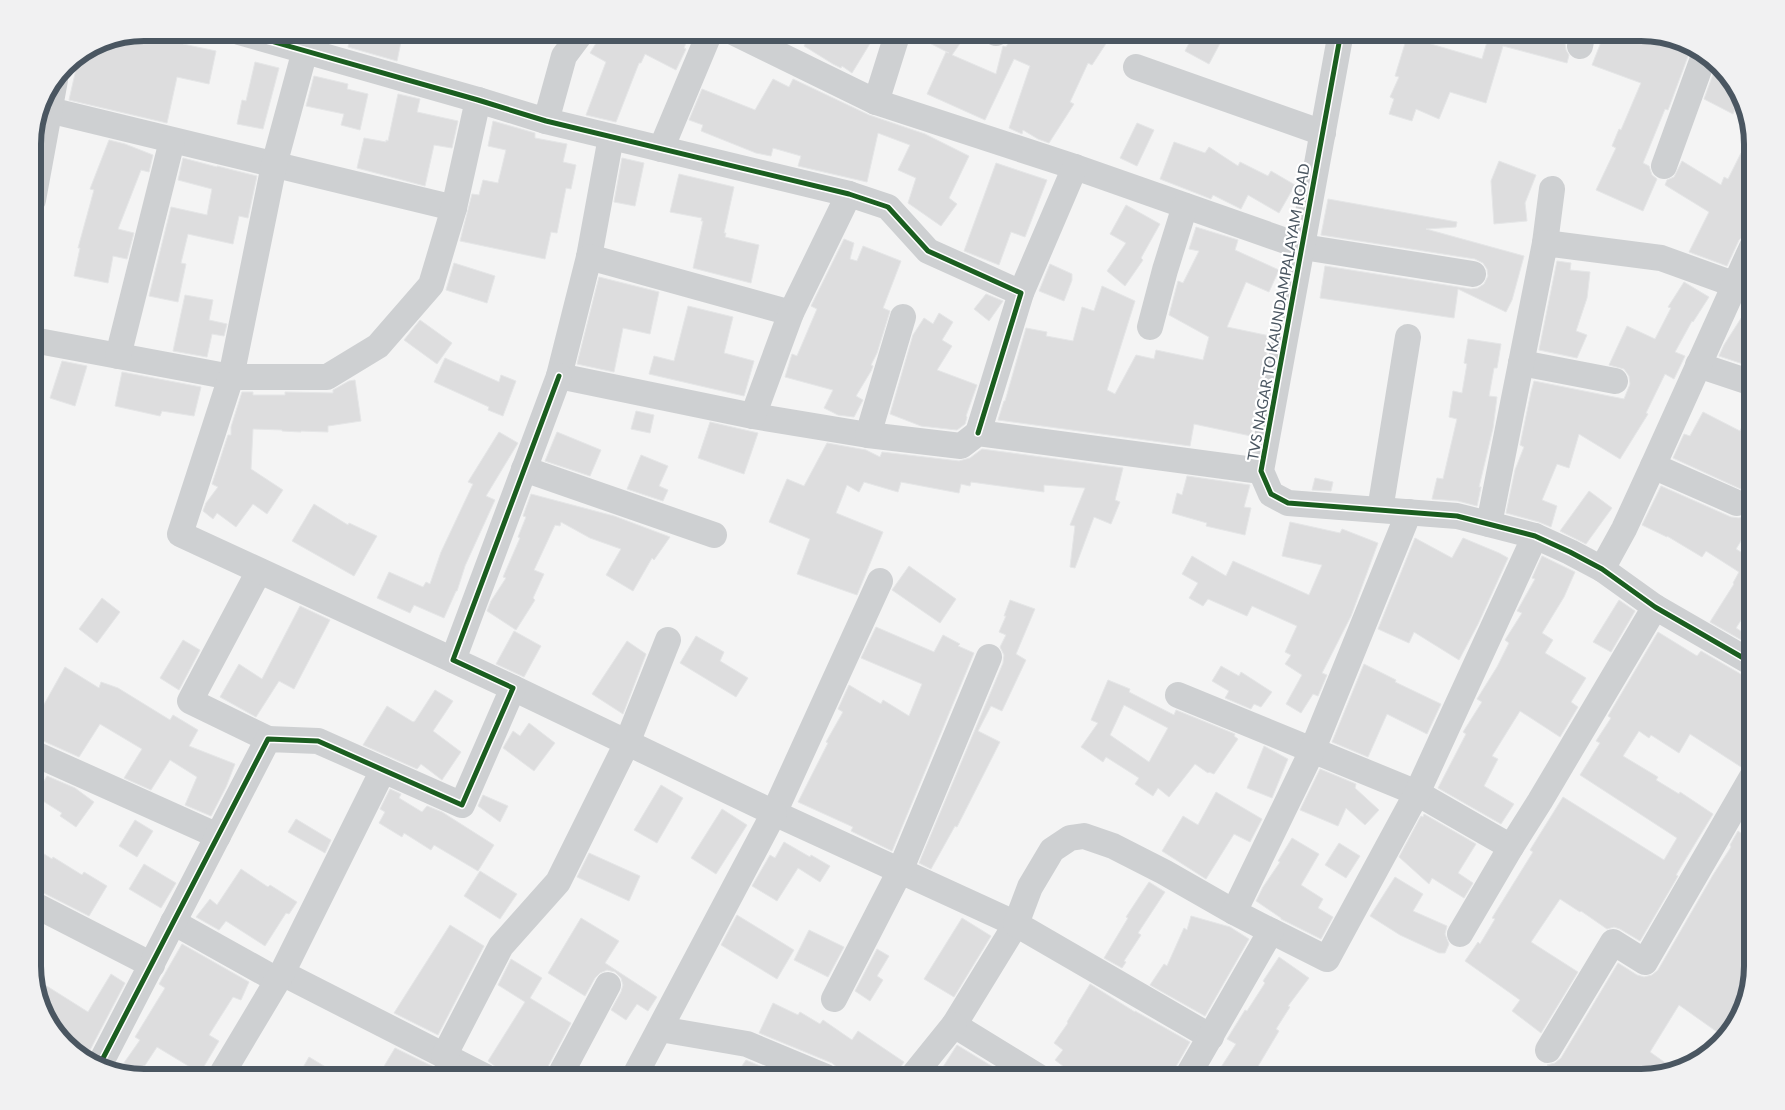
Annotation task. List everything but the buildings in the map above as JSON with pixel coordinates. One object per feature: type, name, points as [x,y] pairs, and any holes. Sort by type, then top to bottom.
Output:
[{"type":"street","points":[[546,121],[564,56],[575,41]]},
{"type":"street","points":[[661,149],[706,41]]},
{"type":"street","points":[[751,41],[876,102],[1075,167],[1303,247],[1474,274]]},
{"type":"street","points":[[876,102],[895,41]]},
{"type":"street","name":"TVS NAGAR TO KAUNDAMPALAYAM ROAD","points":[[1339,41],[1262,470],[1271,494],[1288,503],[1457,516],[1535,536],[1602,568],[1655,607],[1744,658]]},
{"type":"street","points":[[1021,293],[928,252],[888,207],[849,194],[546,121],[307,42],[274,165],[231,377],[180,534],[513,688],[774,813],[1016,924],[1211,1037]]},
{"type":"street","points":[[1664,166],[1701,61]]},
{"type":"street","points":[[1136,67],[1323,133]]},
{"type":"street","points":[[41,342],[231,377],[327,378],[378,346],[431,285],[454,208],[478,100]]},
{"type":"street","points":[[41,143],[51,101]]},
{"type":"street","points":[[49,110],[454,208]]},
{"type":"street","points":[[453,660],[559,376],[589,258],[611,137]]},
{"type":"street","points":[[118,356],[172,141]]},
{"type":"street","points":[[559,376],[753,416],[868,435],[961,446],[978,433],[1021,293],[1075,167]]},
{"type":"street","points":[[1489,524],[1545,244],[1552,189]]},
{"type":"street","points":[[753,416],[791,313],[849,194]]},
{"type":"street","points":[[1150,326],[1185,206]]},
{"type":"street","points":[[1545,244],[1661,258],[1736,285]]},
{"type":"street","points":[[589,258],[791,313]]},
{"type":"street","points":[[1602,568],[1624,529],[1744,266]]},
{"type":"street","points":[[868,435],[903,318]]},
{"type":"street","points":[[1380,510],[1408,337]]},
{"type":"street","points":[[1521,363],[1615,382]]},
{"type":"street","points":[[1698,365],[1744,380]]},
{"type":"street","points":[[978,433],[1262,470]]},
{"type":"street","points":[[1653,466],[1737,502]]},
{"type":"street","points":[[524,469],[714,535]]},
{"type":"street","points":[[1234,912],[1312,751],[1409,512]]},
{"type":"street","points":[[919,1069],[954,1025],[1016,924],[1030,888],[1052,850],[1070,838],[1084,836],[1113,846],[1234,912],[1327,959],[1416,793],[1535,536]]},
{"type":"street","points":[[259,571],[190,701],[268,739],[318,741],[462,805],[513,688]]},
{"type":"street","points":[[639,1069],[774,813],[880,581]]},
{"type":"street","points":[[1460,934],[1655,607]]},
{"type":"street","points":[[444,1056],[501,946],[558,882],[626,743],[668,640]]},
{"type":"street","points":[[834,999],[900,870],[989,657]]},
{"type":"street","points":[[1178,695],[1416,793],[1511,847]]},
{"type":"street","points":[[102,1060],[268,739]]},
{"type":"street","points":[[41,757],[218,836]]},
{"type":"street","points":[[225,1069],[280,977],[383,770]]},
{"type":"street","points":[[1548,1050],[1612,942],[1645,962],[1744,791]]},
{"type":"street","points":[[41,908],[152,964]]},
{"type":"street","points":[[173,922],[280,977],[469,1069]]},
{"type":"street","points":[[1191,1069],[1271,931]]},
{"type":"street","points":[[564,1069],[608,985]]},
{"type":"street","points":[[954,1025],[1025,1069]]},
{"type":"street","points":[[660,1029],[747,1044],[805,1069]]},
{"type":"cycle path","points":[[271,41],[546,121],[849,194],[888,207],[928,251],[1021,293],[978,433]]},
{"type":"cycle path","points":[[1339,41],[1261,471],[1271,494],[1288,503],[1457,516],[1535,536],[1602,569],[1655,607],[1744,658]]},
{"type":"cycle path","points":[[102,1060],[268,739],[318,741],[462,805],[513,688],[453,660],[559,376]]}]
